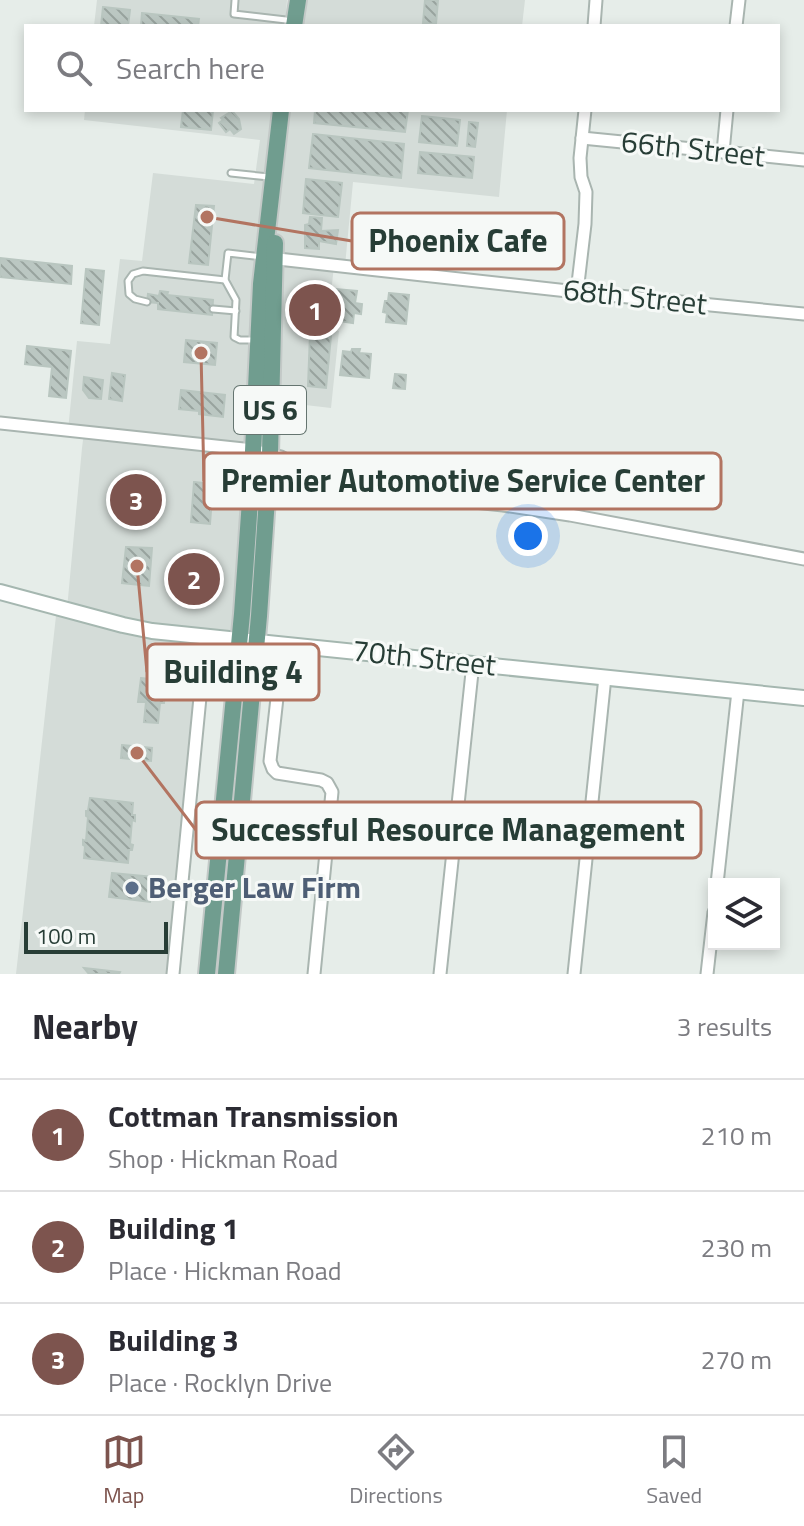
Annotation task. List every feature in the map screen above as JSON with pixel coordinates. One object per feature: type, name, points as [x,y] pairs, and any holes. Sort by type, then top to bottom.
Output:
[{"type":"main road","points":[[287,0],[288,24]]},
{"type":"main road","points":[[288,24],[298,0]]},
{"type":"main road","name":"US 6","points":[[226,974],[256,641],[269,258],[281,112]]},
{"type":"main road","name":"US 6","points":[[207,974],[239,639],[262,452],[258,341],[261,284],[269,258]]},
{"type":"street","points":[[594,24],[596,0]]},
{"type":"street","points":[[736,24],[739,0]]},
{"type":"street","points":[[577,292],[585,224],[586,192],[580,158],[585,112]]},
{"type":"street","points":[[723,152],[727,112]]},
{"type":"street","name":"66th Street","points":[[582,138],[804,160]]},
{"type":"street","name":"68th Street","points":[[269,258],[804,314]]},
{"type":"street","points":[[0,423],[262,452],[281,457],[329,484],[348,489],[570,515],[804,559]]},
{"type":"street","name":"70th Street","points":[[0,592],[152,631],[804,698]]},
{"type":"street","points":[[173,974],[206,636]]},
{"type":"street","points":[[283,644],[270,761],[277,773],[321,780],[330,786],[332,797],[314,974]]},
{"type":"street","points":[[440,974],[473,663]]},
{"type":"street","points":[[574,974],[605,677]]},
{"type":"street","points":[[718,878],[738,691]]},
{"type":"street","points":[[707,974],[710,950]]},
{"type":"lane","points":[[235,0],[234,14],[288,24]]},
{"type":"lane","points":[[231,173],[274,178]]},
{"type":"lane","points":[[258,341],[234,337],[236,300],[225,280],[228,253],[269,258]]},
{"type":"lane","points":[[147,302],[129,294],[128,281],[137,272],[225,280]]},
{"type":"lane","points":[[213,309],[236,311]]},
{"type":"shaded area","points":[[97,0],[287,0],[285,24],[94,24]]},
{"type":"shaded area","points":[[298,0],[525,0],[522,24],[294,24]]},
{"type":"shaded area","points":[[85,112],[507,112],[499,197],[353,182],[345,266],[334,266],[327,330],[339,331],[331,408],[271,401],[276,218],[239,639],[206,636],[173,974],[16,974],[57,607],[67,609],[84,432],[68,430],[77,341],[110,344],[120,259],[142,261],[153,173],[254,184],[260,140],[84,120]]},
{"type":"building","points":[[425,0],[438,0],[436,24],[423,23]]},
{"type":"building","points":[[103,7],[130,10],[128,24],[101,24]]},
{"type":"building","points":[[142,13],[199,19],[198,24],[141,24]]},
{"type":"building","points":[[183,112],[213,112],[211,130],[181,127]]},
{"type":"building","points":[[233,112],[239,119],[241,129],[234,134],[230,129],[226,132],[219,123],[223,120],[221,118]]},
{"type":"building","points":[[315,112],[408,112],[405,132],[314,123]]},
{"type":"building","points":[[422,116],[460,120],[457,146],[419,142]]},
{"type":"building","points":[[469,122],[478,123],[475,147],[467,146]]},
{"type":"building","points":[[313,134],[404,144],[401,178],[309,168]]},
{"type":"building","points":[[420,152],[474,157],[472,178],[418,173]]},
{"type":"building","points":[[306,179],[342,183],[338,217],[303,213]]},
{"type":"building","points":[[196,205],[214,206],[208,265],[189,263]]},
{"type":"building","points":[[310,217],[322,218],[321,231],[338,230],[336,244],[319,241],[319,249],[305,248],[305,225],[309,224]]},
{"type":"building","points":[[0,258],[72,266],[71,284],[0,277]]},
{"type":"building","points":[[86,269],[104,271],[99,325],[81,323]]},
{"type":"building","points":[[307,285],[321,287],[319,299],[325,300],[321,335],[331,336],[326,388],[308,386],[310,334],[306,334]]},
{"type":"building","points":[[335,289],[357,291],[355,303],[362,304],[361,314],[354,313],[353,323],[332,320]]},
{"type":"building","points":[[160,291],[168,292],[167,295],[213,300],[212,315],[158,309],[158,303],[147,302],[148,294],[159,296]]},
{"type":"building","points":[[389,293],[409,295],[406,324],[386,322],[387,313],[383,312]]},
{"type":"building","points":[[186,340],[217,343],[215,365],[184,362]]},
{"type":"building","points":[[27,346],[71,351],[66,398],[49,396],[52,367],[25,364]]},
{"type":"building","points":[[352,349],[371,354],[369,378],[340,375],[343,351],[351,352]]},
{"type":"building","points":[[112,373],[125,375],[122,401],[109,399]]},
{"type":"building","points":[[395,374],[406,375],[405,389],[393,388]]},
{"type":"building","points":[[84,377],[103,380],[101,399],[89,398],[83,390]]},
{"type":"building","points":[[181,390],[225,395],[223,417],[179,409]]},
{"type":"building","points":[[194,482],[213,484],[210,524],[191,522]]},
{"type":"building","points":[[115,487],[159,491],[157,513],[112,509]]},
{"type":"building","points":[[126,547],[152,548],[149,586],[122,583]]},
{"type":"building","points":[[187,552],[206,554],[201,607],[182,605]]},
{"type":"building","points":[[141,678],[166,681],[158,723],[144,722],[146,702],[138,702]]},
{"type":"building","points":[[122,745],[152,748],[151,761],[121,758]]},
{"type":"building","points":[[90,798],[133,803],[135,821],[132,820],[130,844],[133,845],[129,850],[128,863],[84,858],[83,840],[86,841],[86,811]]},
{"type":"building","name":"Berger Law Firm","points":[[112,873],[153,877],[154,893],[151,893],[150,902],[109,897]]},
{"type":"building","points":[[84,968],[120,972],[89,974]]},
{"type":"place","name":"Phoenix Cafe","points":[[207,217]]},
{"type":"place","name":"Cottman Transmission","points":[[315,310]]},
{"type":"place","name":"Premier Automotive Service Center","points":[[201,353]]},
{"type":"place","name":"Building 3","points":[[136,500]]},
{"type":"place","name":"Building 4","points":[[137,566]]},
{"type":"place","name":"Building 1","points":[[194,579]]},
{"type":"place","name":"Successful Resource Management","points":[[137,753]]},
{"type":"place","name":"Berger Law Firm","points":[[132,888]]}]
